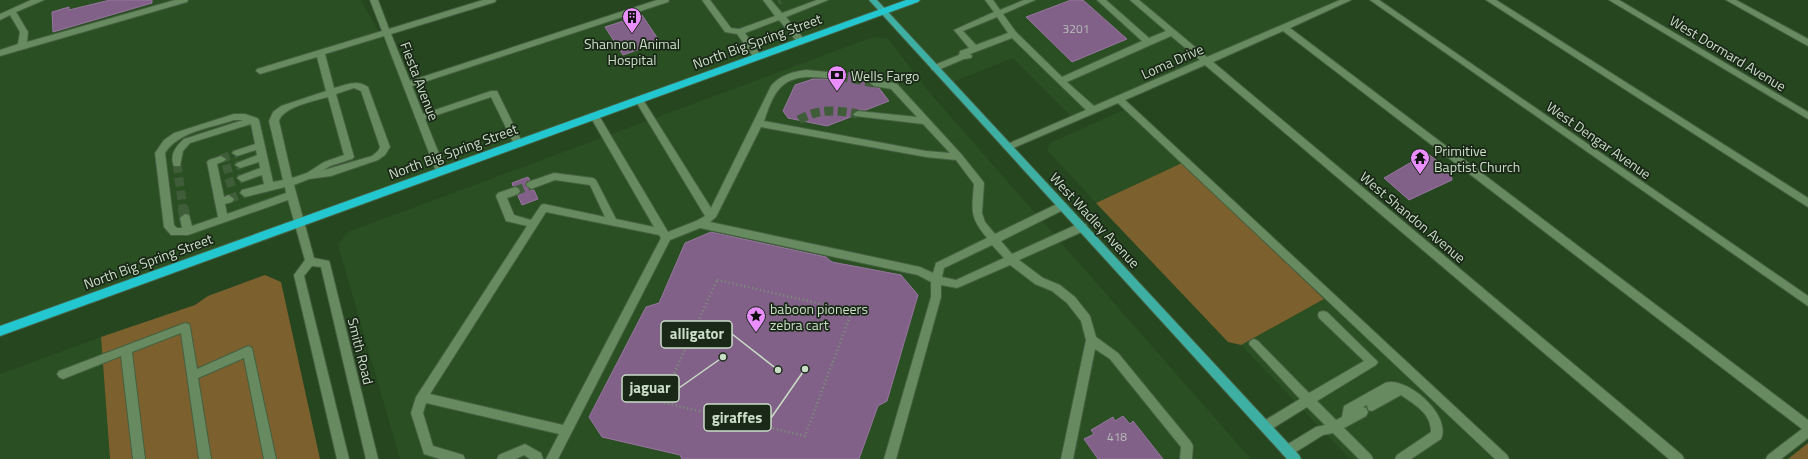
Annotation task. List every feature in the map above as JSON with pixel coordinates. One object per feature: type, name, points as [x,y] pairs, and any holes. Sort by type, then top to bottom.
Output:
[{"type":"highway","name":"North Big Spring Street","points":[[0,331],[915,0]]},
{"type":"main road","name":"West Wadley Avenue","points":[[873,0],[1266,426],[1291,455]]},
{"type":"street","points":[[0,17],[24,2],[40,0]]},
{"type":"street","points":[[0,53],[184,0]]},
{"type":"street","name":"Fiesta Avenue","points":[[374,0],[441,171]]},
{"type":"street","points":[[260,71],[492,0]]},
{"type":"street","points":[[407,85],[665,0]]},
{"type":"street","points":[[706,0],[728,30],[740,32],[824,0]]},
{"type":"street","points":[[983,0],[990,7],[997,10]]},
{"type":"street","points":[[989,0],[1013,34],[1092,110]]},
{"type":"street","points":[[935,68],[963,56],[967,57],[978,52],[958,30],[997,10],[1031,0]]},
{"type":"street","points":[[1101,0],[1148,42]]},
{"type":"street","name":"West Shandon Avenue","points":[[1134,0],[1676,458]]},
{"type":"street","name":"Loma Drive","points":[[1008,147],[1347,0]]},
{"type":"street","name":"West Dengar Avenue","points":[[1374,0],[1808,302]]},
{"type":"street","points":[[1490,0],[1808,203]]},
{"type":"street","name":"West Dormard Avenue","points":[[1613,0],[1808,116]]},
{"type":"street","points":[[1730,0],[1808,43]]},
{"type":"street","points":[[772,1],[781,16],[802,41]]},
{"type":"street","points":[[11,11],[24,32],[22,46]]},
{"type":"street","points":[[1284,27],[1808,426]]},
{"type":"street","points":[[740,32],[758,57]]},
{"type":"street","points":[[1061,81],[1172,32]]},
{"type":"street","points":[[976,49],[1013,34]]},
{"type":"street","points":[[308,176],[327,164],[349,157],[320,53]]},
{"type":"street","points":[[459,459],[428,450],[417,413],[422,397],[544,208],[613,222],[664,235],[700,224],[711,217],[777,85],[784,79],[809,73],[839,76]]},
{"type":"street","points":[[874,83],[894,86],[959,157],[979,183],[977,213],[980,223],[995,239],[1010,260],[1039,281],[1056,288],[1072,300],[1086,319],[1091,340],[1067,459]]},
{"type":"street","points":[[245,193],[269,186],[288,183],[308,176],[331,173],[375,158],[382,154],[385,147],[365,89],[361,86],[354,85],[284,108],[276,114],[274,121],[288,183],[298,223],[310,261],[299,274],[343,459]]},
{"type":"street","points":[[420,118],[494,93],[518,144]]},
{"type":"street","points":[[1119,99],[1503,459]]},
{"type":"street","points":[[639,100],[711,217]]},
{"type":"street","points":[[858,114],[926,121]]},
{"type":"street","points":[[595,116],[664,235]]},
{"type":"street","points":[[254,120],[245,117],[234,117],[177,135],[167,142],[160,153],[169,227],[175,232],[188,231],[291,195]]},
{"type":"street","points":[[254,120],[269,186]]},
{"type":"street","points":[[177,164],[176,156],[179,149],[187,141],[254,120]]},
{"type":"street","points":[[793,130],[799,120]]},
{"type":"street","points":[[758,123],[926,154],[959,157]]},
{"type":"street","points":[[237,153],[260,146]]},
{"type":"street","points":[[240,165],[262,157]]},
{"type":"street","points":[[221,159],[212,162],[219,172],[224,200],[223,219]]},
{"type":"street","points":[[242,178],[266,170]]},
{"type":"street","points":[[532,185],[554,176],[593,182],[613,222]]},
{"type":"street","points":[[515,191],[501,196],[510,218],[533,224]]},
{"type":"street","points":[[890,459],[936,297],[936,280],[940,266],[1062,206]]},
{"type":"street","points":[[185,218],[188,231]]},
{"type":"street","points":[[700,224],[920,271],[936,280],[957,284],[1082,227]]},
{"type":"street","points":[[552,459],[664,235]]},
{"type":"street","name":"Smith Road","points":[[310,261],[325,264],[372,459]]},
{"type":"street","points":[[1266,426],[1372,362],[1323,315]]},
{"type":"street","points":[[63,374],[185,327],[205,459]]},
{"type":"street","points":[[1091,340],[1114,356],[1187,446],[1186,459]]},
{"type":"street","points":[[1254,344],[1367,459]]},
{"type":"street","points":[[126,349],[139,459]]},
{"type":"street","points":[[192,376],[248,351],[268,458]]},
{"type":"street","points":[[1348,420],[1348,410],[1389,386],[1400,389],[1429,409],[1438,425],[1437,435],[1401,459]]},
{"type":"street","points":[[1291,455],[1320,431],[1348,420],[1400,389]]},
{"type":"street","points":[[422,397],[566,431]]},
{"type":"street","points":[[1772,459],[1808,431]]},
{"type":"street","points":[[503,459],[525,449],[540,458]]},
{"type":"path","points":[[717,280],[852,311],[805,436],[661,402],[717,280]]},
{"type":"shaded area","points":[[0,0],[361,0],[407,83],[660,0],[1346,0],[1073,118],[1013,58],[950,83],[885,11],[0,330]]},
{"type":"shaded area","points":[[873,37],[888,39],[929,92],[1251,459],[400,459],[338,245],[348,232]]},
{"type":"shaded area","points":[[1126,109],[1182,163],[1096,203],[1047,150],[1050,143]]},
{"type":"shaded area","points":[[1182,163],[1324,299],[1241,345],[1228,342],[1096,203]]},
{"type":"shaded area","points":[[265,275],[281,282],[320,459],[110,459],[101,337],[195,305],[208,296]]},
{"type":"shaded area","points":[[1324,299],[1493,459],[1350,459],[1241,345]]},
{"type":"shaded area","points":[[101,337],[110,459],[0,459],[0,374]]},
{"type":"shaded area","points":[[1808,443],[1808,459],[1788,459]]},
{"type":"building","points":[[110,0],[152,0],[152,3],[53,32],[52,12],[69,7],[69,10]]},
{"type":"building","points":[[1071,0],[1083,0],[1127,39],[1072,62],[1026,17]]},
{"type":"building","name":"Shannon Animal Hospital","points":[[642,15],[660,42],[623,55],[605,27]]},
{"type":"building","name":"Wells Fargo","points":[[856,70],[865,72],[872,80],[869,84],[879,88],[889,101],[866,110],[857,110],[852,113],[853,116],[827,126],[788,118],[783,111],[795,85],[813,79],[840,79],[844,77],[844,75]]},
{"type":"building","name":"Primitive Baptist Church","points":[[1427,153],[1451,172],[1452,180],[1409,200],[1384,178]]},
{"type":"building","points":[[528,177],[530,180],[525,185],[530,190],[534,190],[538,199],[522,205],[518,196],[521,190],[518,187],[513,186],[512,183]]},
{"type":"building","points":[[711,232],[826,257],[832,262],[901,275],[918,295],[887,401],[878,406],[859,459],[682,459],[680,455],[602,437],[589,417],[646,307],[659,303],[685,243]]},
{"type":"building","points":[[1123,416],[1130,424],[1133,421],[1163,459],[1098,459],[1084,439],[1094,434],[1091,430],[1113,417],[1115,421]]},
{"type":"tunnel","points":[[839,76],[874,83]]},
{"type":"tunnel","points":[[799,120],[814,113],[828,111],[858,114]]},
{"type":"tunnel","points":[[221,159],[237,153]]},
{"type":"tunnel","points":[[177,164],[183,208]]},
{"type":"tunnel","points":[[223,170],[240,165]]},
{"type":"tunnel","points":[[226,184],[242,178]]},
{"type":"tunnel","points":[[515,191],[531,185]]},
{"type":"tunnel","points":[[229,199],[245,193]]},
{"type":"tunnel","points":[[183,207],[185,218]]},
{"type":"place","name":"Shannon Animal Hospital","points":[[632,34]]},
{"type":"place","name":"Wells Fargo","points":[[837,92]]},
{"type":"place","name":"Primitive Baptist Church","points":[[1420,175]]},
{"type":"place","name":"baboon pioneers zebra cart","points":[[756,333]]},
{"type":"place","name":"jaguar","points":[[723,357]]},
{"type":"place","name":"giraffes","points":[[805,369]]},
{"type":"place","name":"alligator","points":[[778,370]]}]
